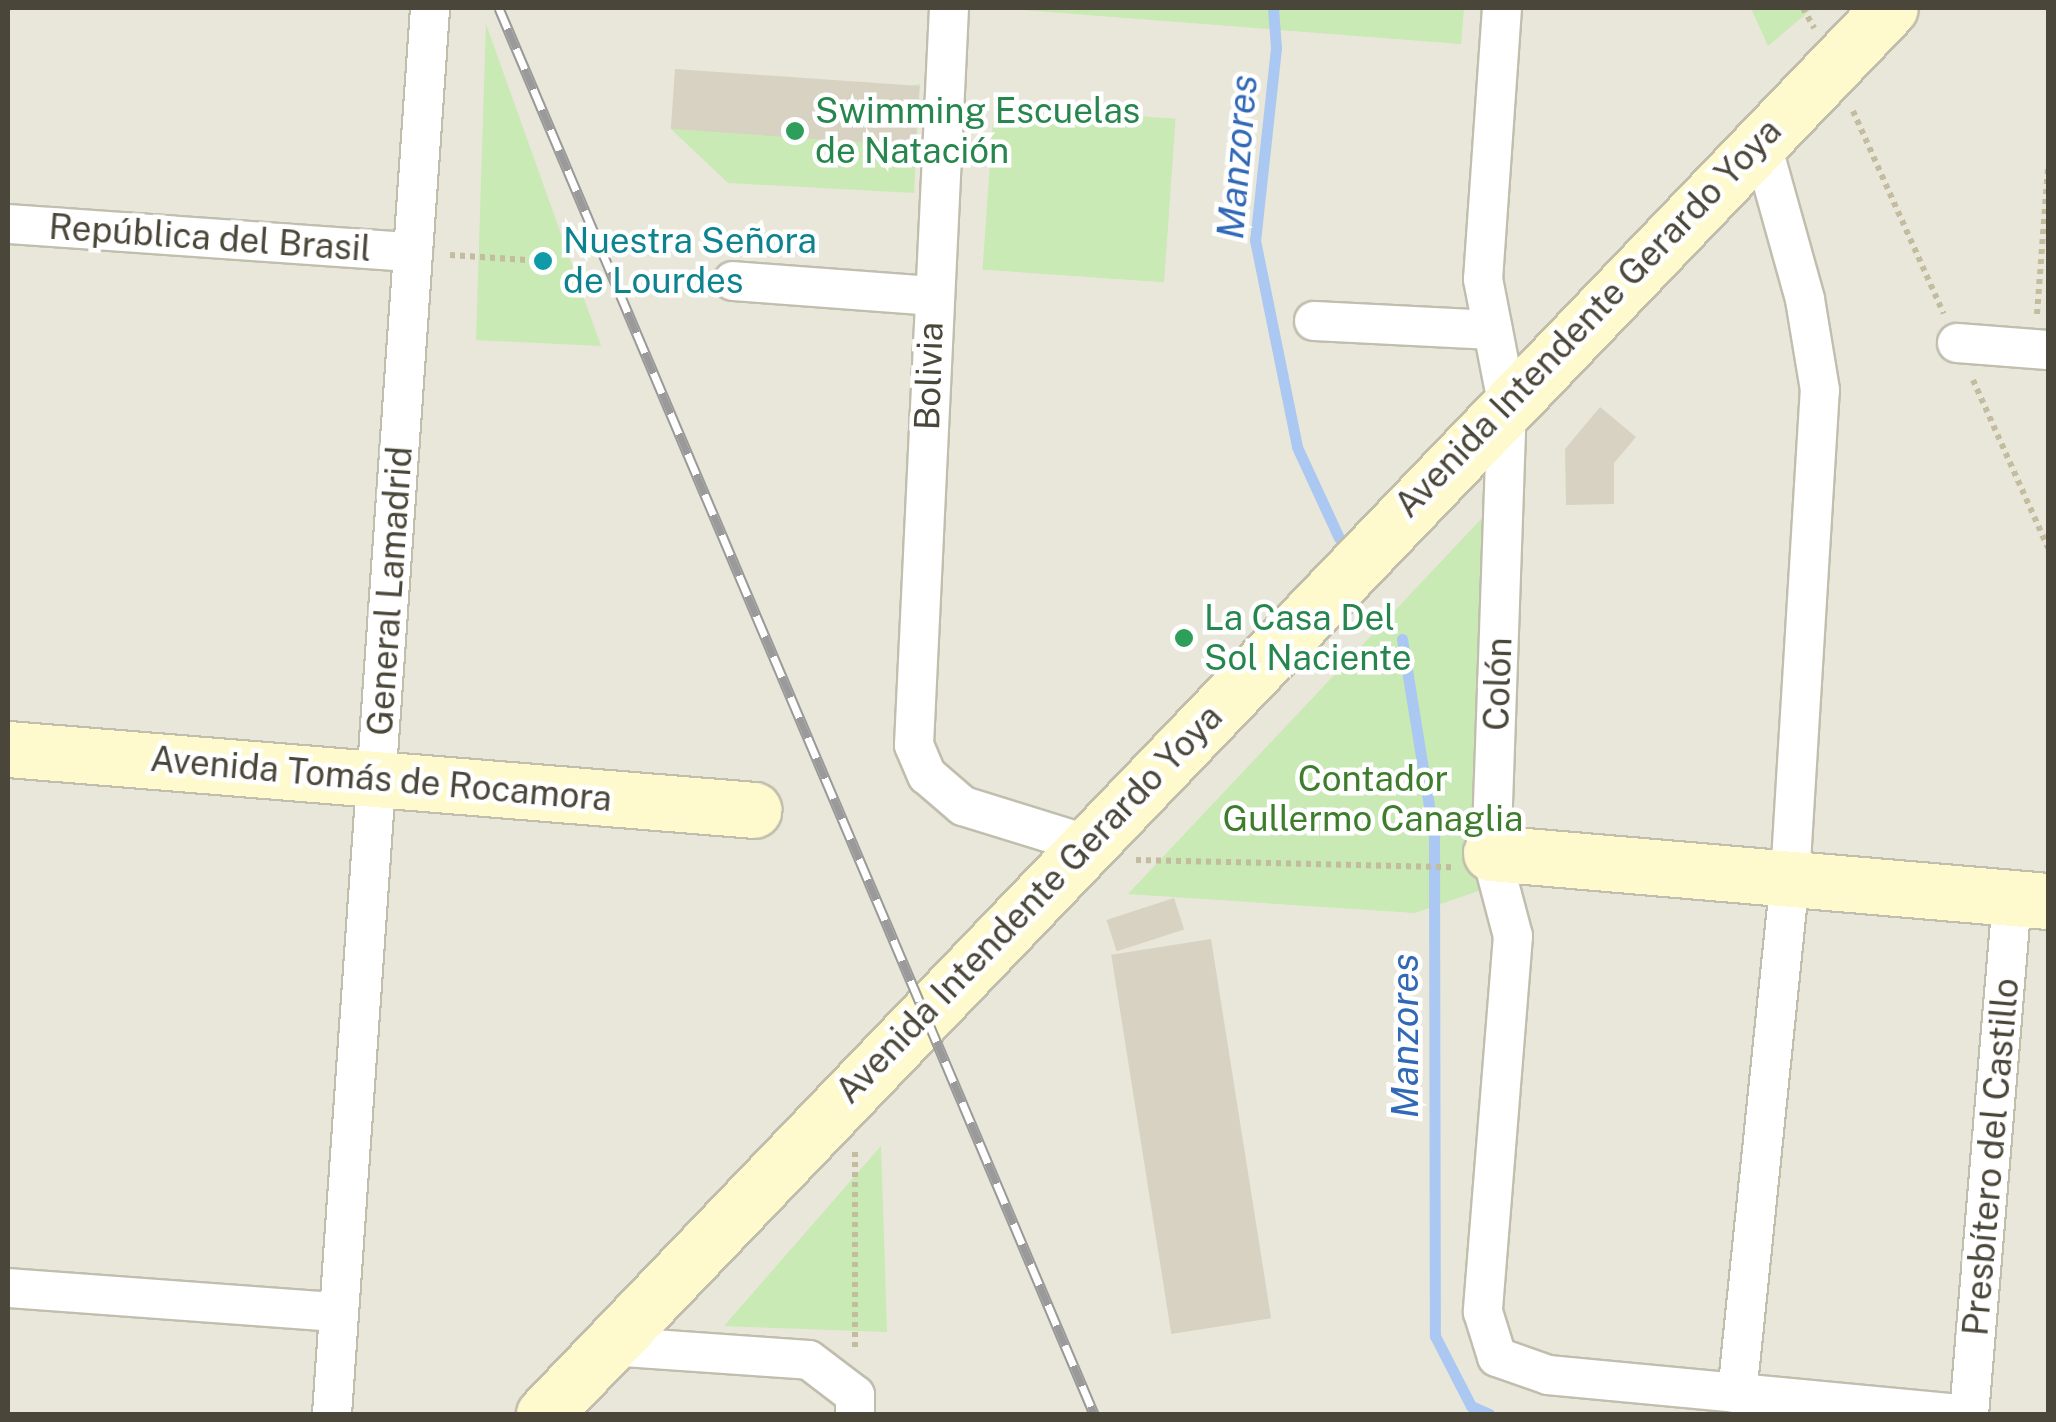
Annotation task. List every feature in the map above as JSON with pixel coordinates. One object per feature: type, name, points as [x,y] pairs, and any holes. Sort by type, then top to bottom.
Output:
[{"type":"main road","name":"Avenida Intendente Gerardo Yoya","points":[[544,1414],[1832,62],[1890,8]]},
{"type":"main road","name":"Avenida Tomás de Rocamora","points":[[8,749],[754,810]]},
{"type":"main road","points":[[1472,860],[1790,878],[2030,900]]},
{"type":"street","name":"General Lamadrid","points":[[332,1414],[430,8]]},
{"type":"street","name":"Bolivia","points":[[949,8],[932,296],[914,745],[927,775],[963,806],[1086,844]]},
{"type":"street","name":"Colón","points":[[1502,8],[1484,278],[1506,403],[1472,860],[1512,936],[1483,1312],[1497,1357],[1548,1375],[1737,1394]]},
{"type":"street","points":[[1760,138],[1805,299],[1820,390],[1790,878],[1737,1394],[1959,1414]]},
{"type":"street","name":"República del Brasil","points":[[8,224],[414,252]]},
{"type":"street","points":[[733,281],[932,296]]},
{"type":"street","points":[[1314,321],[1493,330]]},
{"type":"street","points":[[1957,343],[2042,350]]},
{"type":"street","name":"Presbítero del Castillo","points":[[1969,1414],[2030,900]]},
{"type":"street","points":[[8,1288],[338,1312]]},
{"type":"street","points":[[610,1346],[809,1360],[855,1405]]},
{"type":"path","points":[[1803,8],[1832,62],[2048,548]]},
{"type":"path","points":[[2042,350],[2048,166]]},
{"type":"path","points":[[414,252],[544,261]]},
{"type":"path","points":[[1086,844],[1143,862],[1472,860]]},
{"type":"path","points":[[855,1086],[855,1405]]},
{"type":"shaded area","points":[[8,8],[2048,8],[2048,1414],[8,1414]]},
{"type":"green space","points":[[997,8],[1464,8],[1461,44]]},
{"type":"green space","points":[[1751,8],[1813,8],[1768,46]]},
{"type":"green space","points":[[486,24],[601,346],[476,340]]},
{"type":"green space","name":"Swimming Escuelas de Natación","points":[[920,84],[914,193],[728,183],[671,129]]},
{"type":"green space","points":[[994,106],[1176,119],[1164,282],[983,270]]},
{"type":"green space","name":"Contador Gullermo Canaglia","points":[[1499,500],[1481,890],[1415,913],[1128,894]]},
{"type":"green space","points":[[881,1146],[887,1332],[724,1326]]},
{"type":"building","points":[[675,69],[919,86],[915,146],[671,129]]},
{"type":"building","points":[[1600,407],[1636,437],[1614,463],[1614,504],[1566,505],[1565,449]]},
{"type":"building","points":[[1174,898],[1184,929],[1117,951],[1106,920]]},
{"type":"building","points":[[1211,939],[1271,1318],[1171,1334],[1111,955]]},
{"type":"waterway","name":"Manzores","points":[[1273,8],[1276,48],[1255,240],[1297,447],[1339,538]]},
{"type":"waterway","name":"Manzores","points":[[1402,639],[1434,837],[1435,1336],[1471,1406],[1489,1414]]},
{"type":"railway","points":[[499,8],[1094,1414]]},
{"type":"place","name":"Swimming Escuelas de Natación","points":[[795,131]]},
{"type":"place","name":"Nuestra Señora de Lourdes","points":[[543,261]]},
{"type":"place","name":"La Casa Del Sol Naciente","points":[[1184,638]]}]
